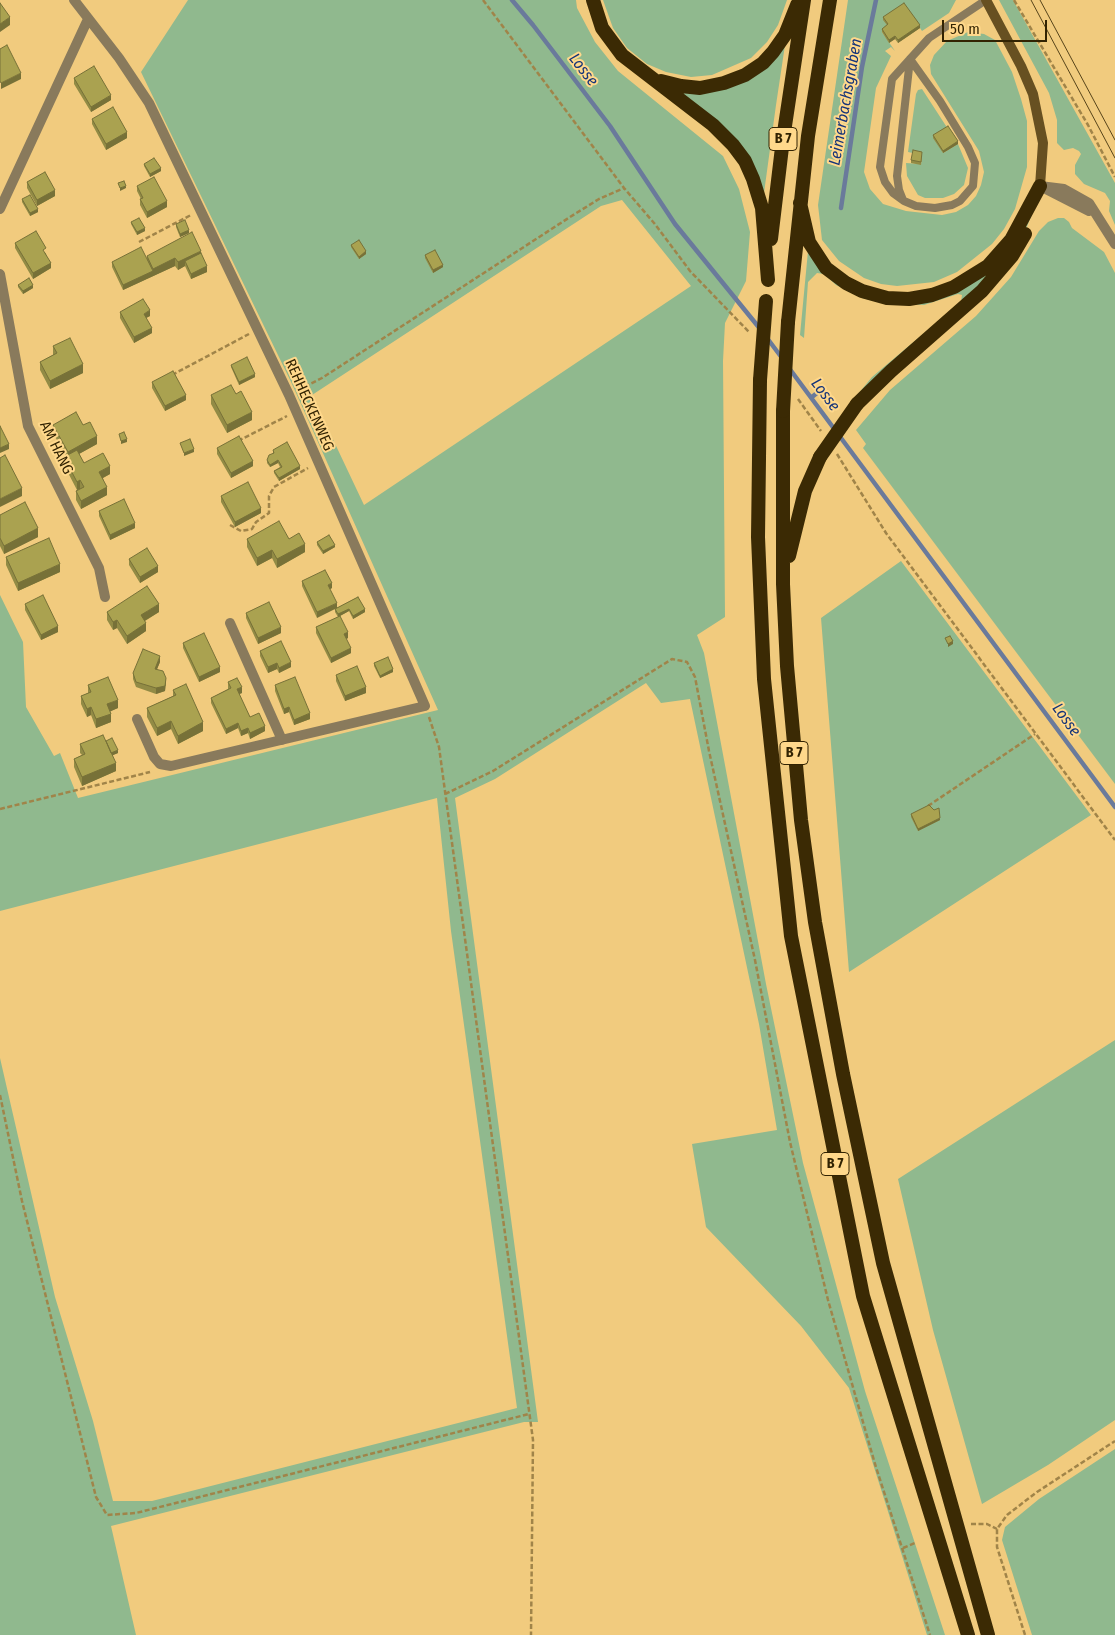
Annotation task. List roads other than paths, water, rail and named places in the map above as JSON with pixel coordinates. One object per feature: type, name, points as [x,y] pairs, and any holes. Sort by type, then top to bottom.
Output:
[{"type":"highway","points":[[593,0],[602,28],[622,56],[713,125],[733,145],[745,161],[754,179],[762,208],[768,280]]},
{"type":"highway","points":[[644,73],[670,84],[691,88],[716,86],[739,78],[774,52],[788,30],[799,0]]},
{"type":"highway","name":"B 7","points":[[804,0],[783,139],[768,280],[760,380],[758,537],[764,679],[791,936],[862,1296],[968,1635]]},
{"type":"highway","name":"B 7","points":[[830,0],[800,202],[788,322],[783,411],[783,584],[791,718],[801,820],[816,922],[843,1074],[883,1263],[988,1635]]},
{"type":"highway","points":[[800,202],[809,242],[826,268],[846,283],[862,291],[887,298],[909,299],[932,295],[954,288],[980,272],[1011,240],[1040,186]]},
{"type":"highway","points":[[783,584],[801,504],[820,457],[857,404],[995,277],[1012,256],[1028,228],[1037,204],[1040,186]]},
{"type":"main road","points":[[986,0],[1025,73],[1035,102],[1042,143],[1040,186]]},
{"type":"street","name":"REHHECKENWEG","points":[[74,0],[119,58],[149,103],[289,395],[425,706],[282,740]]},
{"type":"street","points":[[0,209],[88,19]]},
{"type":"street","points":[[1040,186],[1064,189],[1083,199],[1096,212],[1115,244]]},
{"type":"street","name":"AM HANG","points":[[0,274],[28,426],[99,568],[105,597]]},
{"type":"street","points":[[137,719],[154,757],[160,764],[171,766],[282,740],[230,623]]},
{"type":"lane","points":[[910,59],[940,101],[968,147],[975,163],[975,178],[967,194],[952,205],[934,208],[916,206],[904,201],[893,193],[880,167],[892,79],[910,59],[929,38],[986,0]]},
{"type":"lane","points":[[904,201],[899,190],[897,176],[910,59]]},
{"type":"waterway","name":"Losse","points":[[512,0],[610,126],[675,224],[761,330]]},
{"type":"waterway","name":"Leimerbachsgraben","points":[[841,208],[862,67],[876,0]]},
{"type":"waterway","name":"Losse","points":[[767,338],[782,358]]},
{"type":"waterway","name":"Losse","points":[[789,368],[1115,807]]},
{"type":"waterway","name":"Leimerbachsgraben","points":[[812,397],[823,388]]},
{"type":"tram line","points":[[1031,0],[1115,158]]},
{"type":"tram line","points":[[1040,0],[1115,140]]}]
